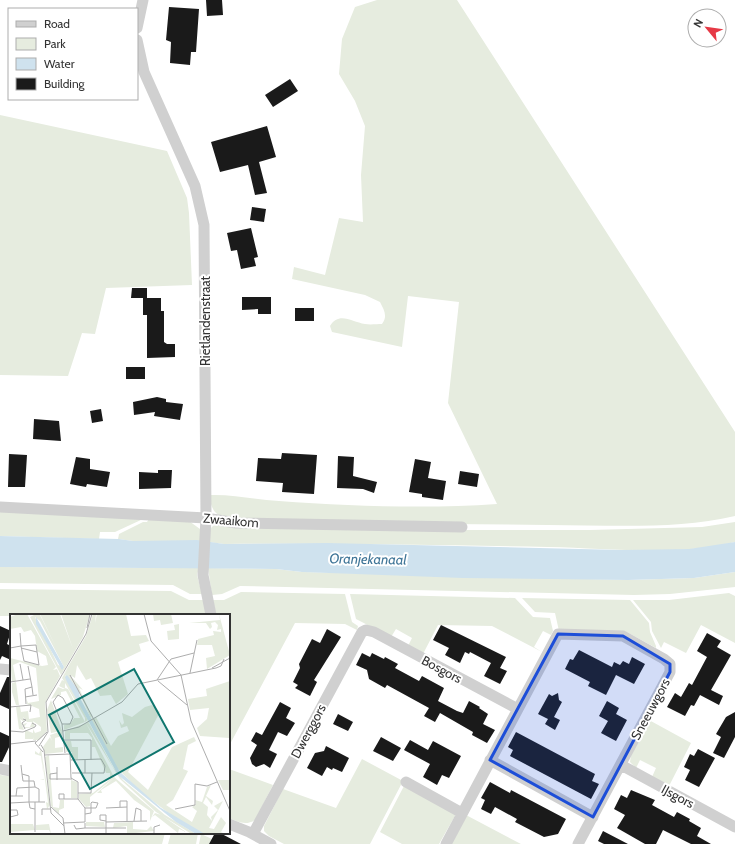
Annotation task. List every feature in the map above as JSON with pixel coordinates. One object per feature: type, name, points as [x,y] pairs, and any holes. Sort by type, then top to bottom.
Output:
[{"type":"street","points":[[138,23],[143,0]]},
{"type":"street","name":"Rietlandenstraat","points":[[138,45],[144,72],[195,186],[204,225],[206,518],[203,575],[211,614]]},
{"type":"street","name":"Zwaaikom","points":[[0,507],[206,518],[236,523],[462,526]]},
{"type":"street","name":"Bosgors","points":[[366,630],[374,632],[518,710]]},
{"type":"street","name":"Dwerggors","points":[[257,839],[362,632],[366,630]]},
{"type":"street","name":"Sneeuwgors","points":[[518,710],[558,634],[623,636],[664,659],[670,664],[670,672],[578,844]]},
{"type":"street","points":[[0,669],[10,670]]},
{"type":"street","points":[[446,844],[518,710]]},
{"type":"street","points":[[490,760],[593,817]]},
{"type":"street","name":"IJsgors","points":[[620,765],[735,827]]},
{"type":"street","points":[[0,769],[10,771]]},
{"type":"street","points":[[406,782],[462,813]]},
{"type":"street","points":[[230,825],[257,839],[272,844]]},
{"type":"highlighted area","points":[[558,634],[623,636],[670,664],[670,672],[593,817],[490,760]]},
{"type":"green space","points":[[377,0],[457,0],[735,432],[735,516],[666,525],[618,526],[246,521],[220,516],[213,509],[209,495],[227,495],[306,503],[415,507],[497,504],[448,403],[459,302],[408,296],[402,347],[332,332],[330,326],[337,319],[342,318],[360,323],[382,324],[385,316],[380,302],[365,295],[292,279],[294,267],[325,275],[339,218],[363,222],[361,175],[365,126],[355,101],[339,74],[342,39],[355,7]]},
{"type":"green space","points":[[0,115],[167,151],[187,198],[192,285],[106,288],[95,334],[82,333],[68,376],[0,375]]},
{"type":"green space","points":[[0,510],[143,519],[115,532],[100,532],[99,539],[0,536]]},
{"type":"green space","points":[[149,519],[189,521],[200,529],[201,541],[133,541],[118,539],[119,534],[143,522],[147,522]]},
{"type":"green space","points":[[735,522],[735,542],[712,547],[666,550],[426,545],[224,544],[208,542],[210,529],[214,525],[463,530],[590,530],[702,527]]},
{"type":"green space","points":[[0,567],[199,568],[197,575],[202,594],[190,594],[173,585],[0,583]]},
{"type":"green space","points":[[208,568],[276,569],[302,572],[628,580],[694,578],[735,572],[735,587],[670,594],[634,595],[240,586],[222,594],[212,595]]},
{"type":"green space","points":[[0,589],[171,591],[189,600],[204,600],[207,614],[10,614],[10,616],[0,616]]},
{"type":"green space","points":[[241,592],[345,594],[352,622],[358,626],[357,630],[345,624],[295,623],[230,744],[230,614],[216,614],[213,600],[224,600]]},
{"type":"green space","points":[[729,593],[735,596],[735,643],[701,625],[686,653],[664,642],[661,648],[652,631],[651,622],[633,600],[669,600]]},
{"type":"green space","points":[[350,594],[515,598],[533,617],[550,618],[553,631],[551,635],[543,631],[534,647],[542,652],[492,626],[438,625],[423,654],[408,646],[412,638],[396,629],[391,637],[356,619]]},
{"type":"green space","points":[[522,598],[630,600],[649,623],[650,632],[656,648],[625,631],[559,631],[555,613],[535,612]]},
{"type":"green space","points":[[649,720],[691,743],[669,786],[652,777],[656,768],[640,760],[636,768],[630,762],[631,755]]},
{"type":"green space","points":[[362,759],[403,781],[370,844],[284,844],[269,836],[264,831],[264,826],[283,789],[336,808]]},
{"type":"green space","points":[[230,769],[273,785],[255,820],[248,823],[230,818]]},
{"type":"green space","points":[[0,775],[10,776],[10,834],[165,834],[162,844],[0,844]]},
{"type":"green space","points":[[404,786],[456,814],[439,844],[402,844],[380,832]]},
{"type":"green space","points":[[466,815],[521,844],[451,844]]},
{"type":"green space","points":[[171,834],[198,834],[196,844],[168,844]]},
{"type":"green space","points":[[201,834],[212,839],[209,844],[199,844]]},
{"type":"water","name":"Oranjekanaal","points":[[0,536],[119,539],[133,541],[197,540],[224,544],[327,543],[622,550],[689,549],[735,542],[735,572],[694,578],[628,580],[463,578],[302,572],[276,569],[0,567]]},
{"type":"building","points":[[206,0],[222,0],[223,15],[207,16]]},
{"type":"building","points":[[169,7],[199,9],[196,52],[191,52],[190,65],[170,63],[171,42],[166,40]]},
{"type":"building","points":[[290,79],[298,91],[273,107],[265,95]]},
{"type":"building","points":[[267,126],[276,157],[259,162],[267,193],[255,195],[248,165],[220,172],[211,142]]},
{"type":"building","points":[[252,207],[266,209],[264,222],[250,220]]},
{"type":"building","points":[[251,228],[258,257],[254,258],[256,266],[241,269],[237,250],[231,251],[227,233]]},
{"type":"building","points":[[132,288],[147,288],[147,298],[131,298]]},
{"type":"building","points":[[242,297],[271,297],[271,314],[258,314],[258,309],[242,310]]},
{"type":"building","points":[[143,298],[161,298],[161,311],[164,311],[164,342],[167,344],[175,344],[175,357],[147,358],[147,315],[143,315]]},
{"type":"building","points":[[295,308],[314,308],[314,321],[295,321]]},
{"type":"building","points":[[126,367],[145,367],[145,379],[126,379]]},
{"type":"building","points":[[157,397],[166,399],[166,402],[183,404],[180,420],[154,416],[155,412],[134,415],[133,402]]},
{"type":"building","points":[[101,409],[103,421],[92,423],[90,411]]},
{"type":"building","points":[[34,419],[59,421],[61,441],[33,439]]},
{"type":"building","points":[[282,453],[317,455],[314,494],[282,492],[283,483],[256,481],[258,458],[281,459]]},
{"type":"building","points":[[9,454],[27,455],[25,487],[8,487]]},
{"type":"building","points":[[338,456],[354,457],[353,476],[377,482],[374,493],[363,489],[337,488]]},
{"type":"building","points":[[76,457],[90,459],[90,469],[110,472],[107,487],[87,484],[86,487],[70,484]]},
{"type":"building","points":[[415,459],[431,462],[428,478],[446,481],[443,500],[422,497],[422,494],[409,492]]},
{"type":"building","points":[[158,470],[172,470],[171,488],[139,489],[139,472],[158,473]]},
{"type":"building","points":[[460,471],[479,474],[477,487],[458,484]]},
{"type":"building","points":[[441,625],[506,657],[500,668],[507,671],[500,684],[484,676],[491,663],[470,652],[469,654],[465,652],[460,663],[445,655],[449,648],[433,640]]},
{"type":"building","points":[[0,626],[10,631],[7,644],[10,646],[10,660],[2,656],[0,660]]},
{"type":"building","points":[[327,629],[341,637],[314,680],[317,682],[310,696],[295,688],[298,685],[293,682],[300,668],[299,664],[312,639],[320,643]]},
{"type":"building","points":[[707,633],[721,641],[717,647],[731,655],[711,690],[723,696],[719,705],[700,695],[694,706],[691,705],[685,716],[667,707],[675,693],[681,697],[689,683],[692,685],[707,657],[697,651]]},
{"type":"building","points":[[579,650],[612,667],[614,662],[620,665],[623,661],[629,664],[632,657],[645,664],[634,684],[616,675],[606,695],[588,686],[590,682],[565,669],[570,659],[573,660]]},
{"type":"building","points":[[362,653],[370,657],[372,653],[384,659],[385,657],[398,664],[395,668],[419,681],[422,676],[444,688],[438,701],[457,711],[463,713],[469,701],[480,707],[479,708],[488,714],[483,724],[495,730],[487,743],[472,735],[473,732],[440,713],[435,722],[424,716],[429,708],[387,685],[385,688],[369,679],[367,670],[356,665]]},
{"type":"building","points":[[7,677],[10,677],[10,710],[0,705],[0,693]]},
{"type":"building","points":[[558,693],[559,700],[562,702],[554,717],[560,720],[555,730],[545,724],[548,719],[538,714],[549,694],[552,696]]},
{"type":"building","points":[[607,701],[619,708],[616,714],[627,720],[616,741],[601,733],[608,721],[599,716]]},
{"type":"building","points":[[280,702],[291,708],[286,718],[295,723],[287,736],[278,732],[269,750],[277,754],[270,768],[264,764],[256,767],[252,764],[250,758],[257,745],[251,741],[256,732],[262,735]]},
{"type":"building","points":[[735,712],[735,737],[724,758],[713,753],[721,737],[716,734],[726,717]]},
{"type":"building","points":[[338,714],[353,722],[348,731],[333,724]]},
{"type":"building","points":[[0,732],[10,737],[10,745],[2,762],[0,762]]},
{"type":"building","points":[[516,732],[595,774],[592,781],[599,784],[591,799],[510,756],[513,750],[508,747]]},
{"type":"building","points":[[381,737],[401,748],[393,761],[373,751]]},
{"type":"building","points":[[410,740],[428,750],[433,741],[461,756],[449,778],[442,775],[437,785],[423,777],[430,764],[404,750]]},
{"type":"building","points":[[326,746],[349,758],[342,772],[333,768],[332,770],[327,767],[322,776],[307,768],[315,753],[324,751]]},
{"type":"building","points":[[698,749],[715,758],[699,787],[685,780],[690,770],[684,767],[690,754],[694,756]]},
{"type":"building","points":[[490,782],[510,793],[511,790],[566,819],[558,834],[544,837],[515,822],[517,819],[495,807],[491,814],[481,809],[485,800],[481,798]]},
{"type":"building","points":[[631,790],[655,800],[652,805],[674,817],[677,812],[690,819],[689,821],[701,828],[697,836],[711,844],[691,844],[663,830],[656,844],[645,844],[617,828],[625,815],[614,809],[621,795],[627,798]]},
{"type":"building","points":[[603,831],[628,844],[604,844],[598,841]]},
{"type":"building","points":[[214,834],[222,834],[241,844],[209,844]]}]
